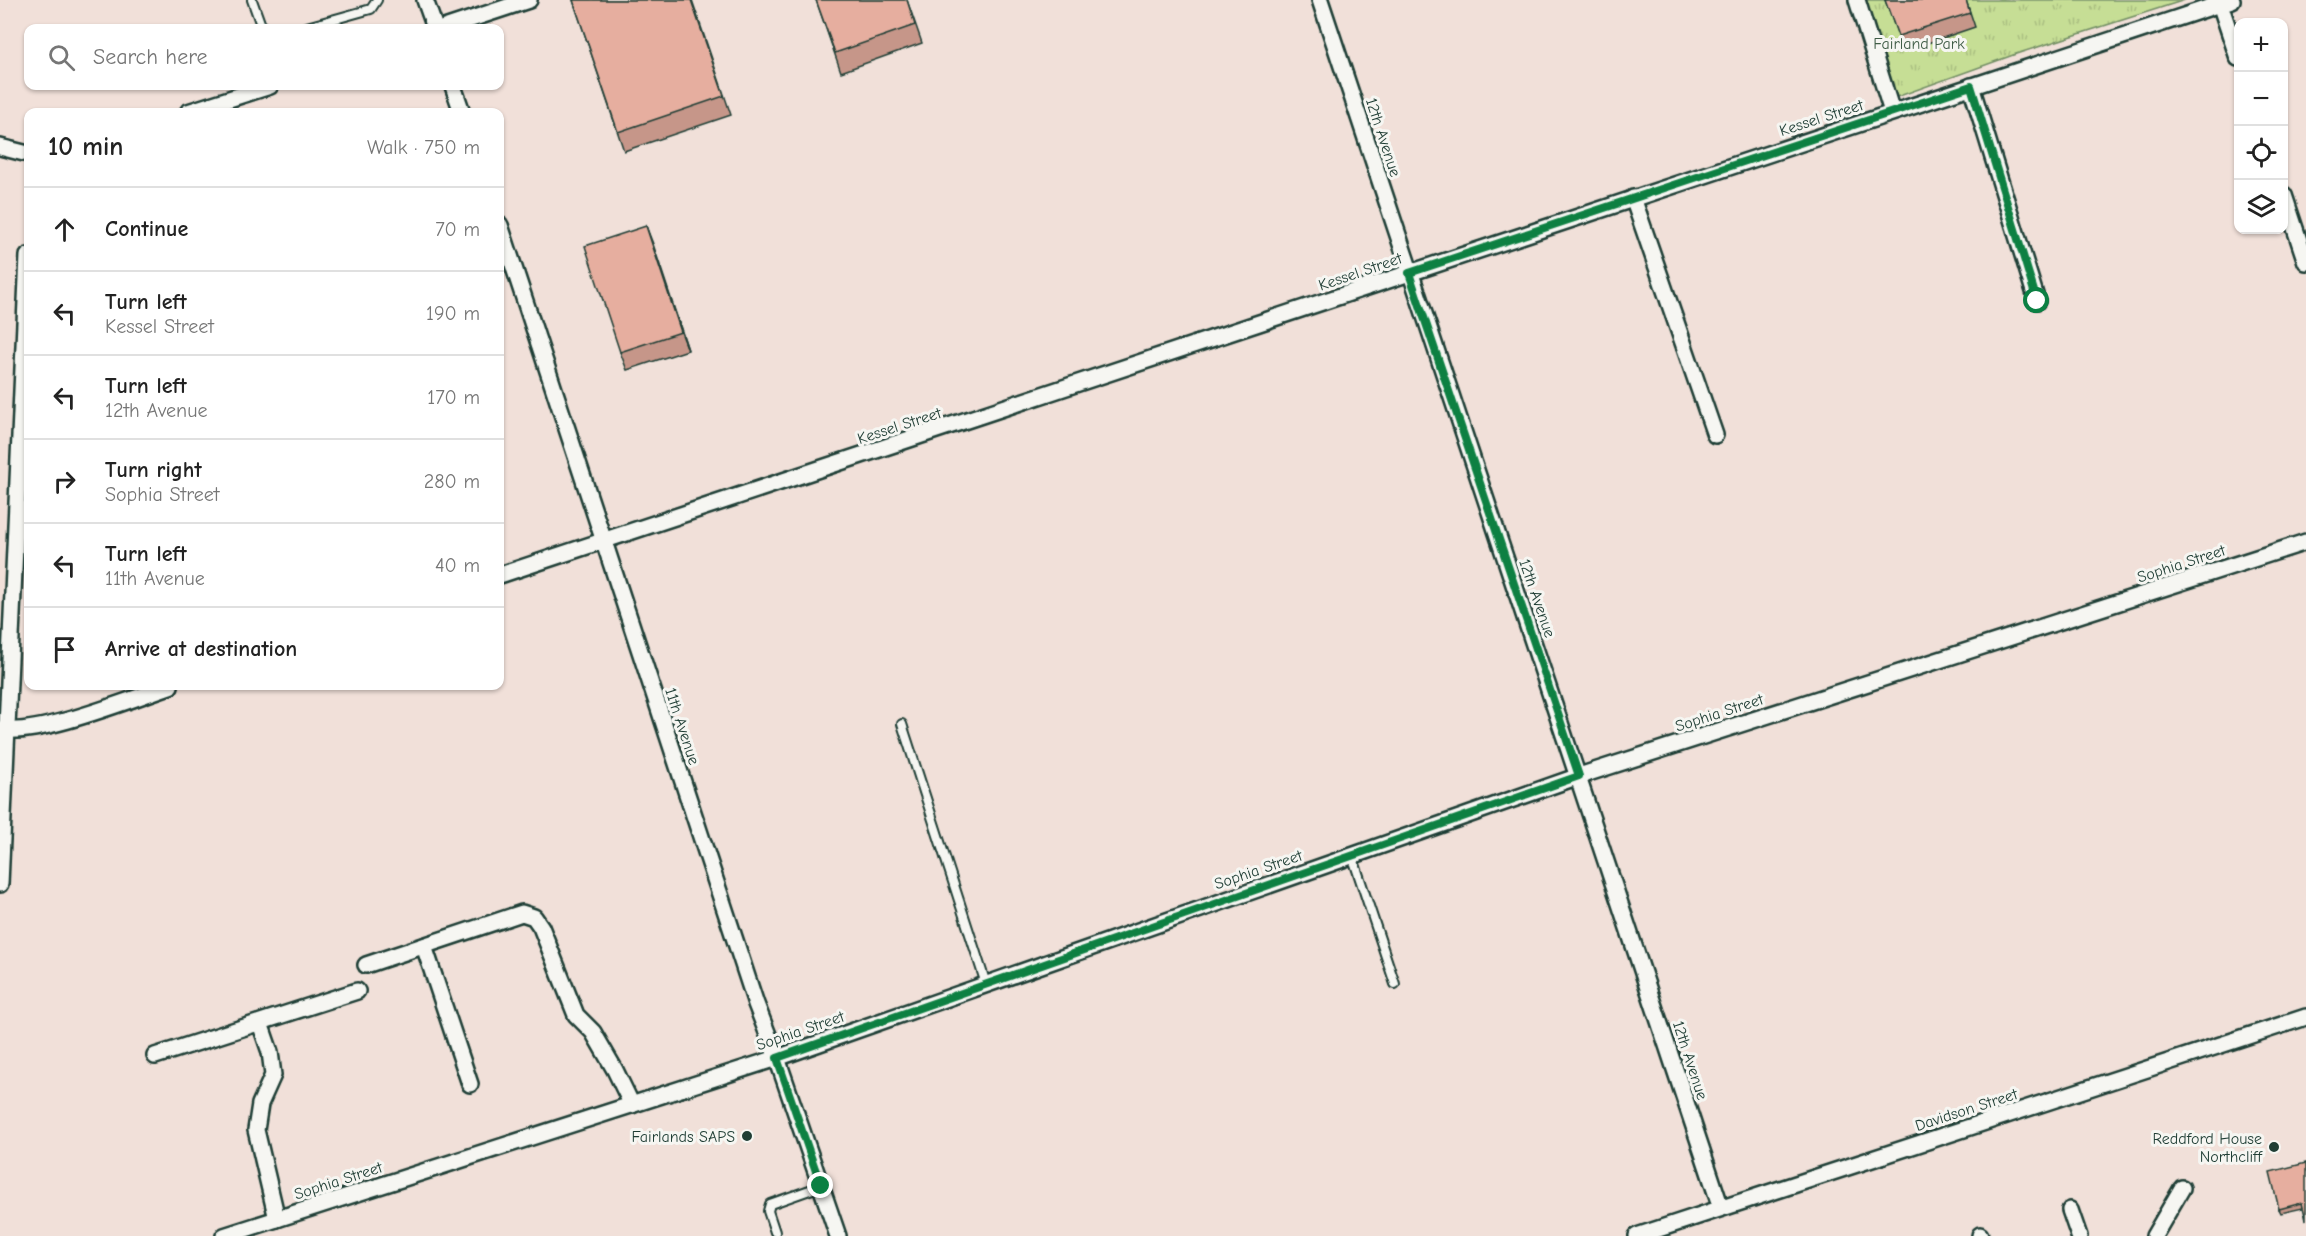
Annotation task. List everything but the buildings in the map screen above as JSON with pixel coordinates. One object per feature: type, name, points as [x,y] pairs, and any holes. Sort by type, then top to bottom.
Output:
[{"type":"street","points":[[425,0],[434,24]]},
{"type":"street","points":[[456,24],[529,0]]},
{"type":"street","name":"12th Avenue","points":[[1320,0],[1721,1208]]},
{"type":"street","points":[[1857,0],[1893,112]]},
{"type":"street","points":[[2226,2],[2234,39]]},
{"type":"street","name":"Kessel Street","points":[[504,574],[2226,2]]},
{"type":"street","points":[[1971,86],[2037,301]]},
{"type":"street","points":[[201,108],[257,90]]},
{"type":"street","points":[[454,90],[461,108]]},
{"type":"street","points":[[0,147],[24,153]]},
{"type":"street","points":[[1634,198],[1715,435]]},
{"type":"street","points":[[2288,210],[2306,262]]},
{"type":"street","name":"11th Avenue","points":[[504,237],[756,1004],[777,1058],[838,1236]]},
{"type":"street","points":[[0,884],[3,730],[24,332]]},
{"type":"street","name":"Sophia Street","points":[[225,1236],[777,1058],[1579,776],[2306,542]]},
{"type":"street","points":[[3,730],[64,721],[158,690]]},
{"type":"street","points":[[366,965],[522,913],[534,917],[541,927],[576,1015],[592,1032],[632,1104]]},
{"type":"street","points":[[424,946],[470,1084]]},
{"type":"street","points":[[155,1056],[357,991]]},
{"type":"street","name":"Davidson Street","points":[[1637,1236],[2306,1017]]},
{"type":"street","points":[[260,1023],[270,1052],[273,1075],[260,1104],[256,1130],[277,1219]]},
{"type":"street","points":[[2154,1236],[2182,1188]]},
{"type":"street","points":[[2070,1210],[2079,1236]]},
{"type":"lane","points":[[252,0],[261,24]]},
{"type":"lane","points":[[317,24],[371,9],[377,0]]},
{"type":"lane","points":[[902,724],[986,984]]},
{"type":"lane","points":[[1352,855],[1395,984]]},
{"type":"lane","points":[[775,1232],[768,1210],[770,1204],[821,1186]]},
{"type":"green space","name":"Fairland Park","points":[[1860,0],[2185,0],[2016,54],[1891,99]]},
{"type":"place","name":"Fairlands SAPS","points":[[747,1136]]},
{"type":"place","name":"Reddford House Northcliff","points":[[2274,1147]]},
{"type":"route","points":[[821,1186],[777,1058],[1579,776],[1409,273],[1971,86],[2037,301]]}]
